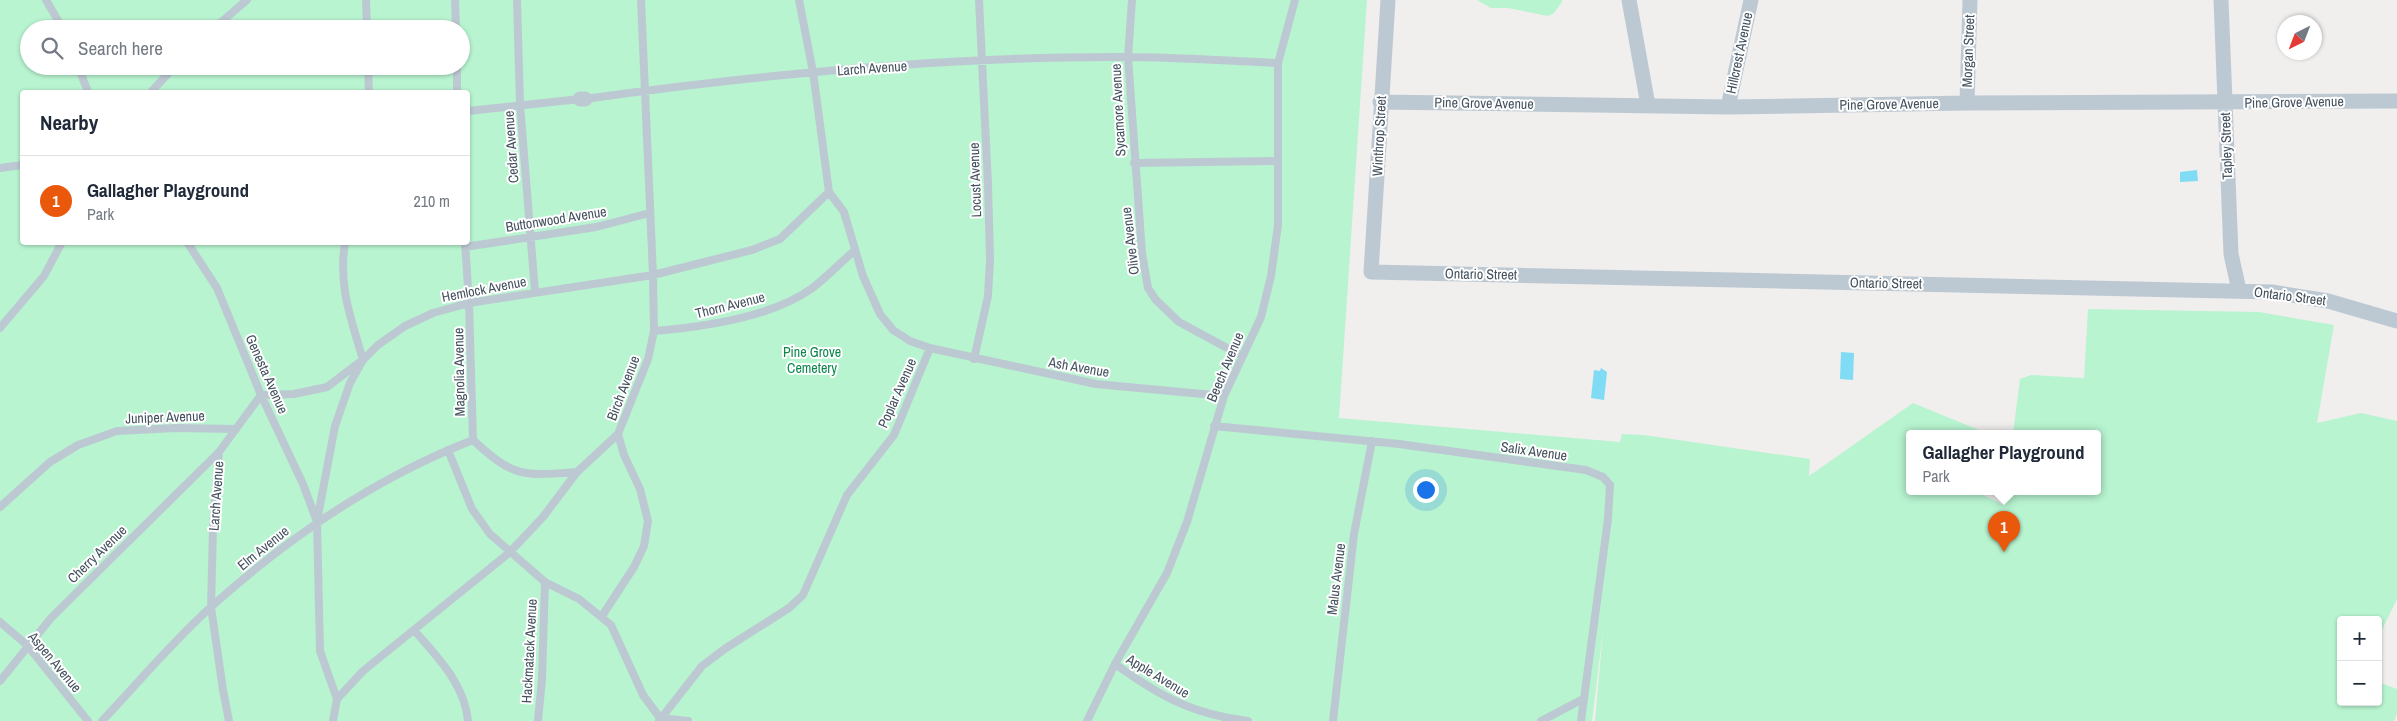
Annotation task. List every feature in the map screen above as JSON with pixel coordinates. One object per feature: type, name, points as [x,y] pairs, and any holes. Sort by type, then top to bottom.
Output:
[{"type":"street","name":"Winthrop Street","points":[[1371,272],[1380,102],[1388,0]]},
{"type":"street","points":[[1629,0],[1648,105]]},
{"type":"street","name":"Hillcrest Avenue","points":[[1728,107],[1751,0]]},
{"type":"street","name":"Morgan Street","points":[[1967,103],[1970,0]]},
{"type":"street","name":"Tapley Street","points":[[2221,0],[2231,254],[2239,290]]},
{"type":"street","name":"Pine Grove Avenue","points":[[1380,102],[1728,107],[1967,103],[2397,101]]},
{"type":"street","name":"Ontario Street","points":[[1371,272],[2239,290],[2310,297],[2397,321]]},
{"type":"lane","points":[[46,0],[58,20]]},
{"type":"lane","points":[[224,20],[247,0]]},
{"type":"lane","points":[[366,0],[367,20]]},
{"type":"lane","points":[[455,0],[456,20]]},
{"type":"lane","name":"Cedar Avenue","points":[[517,0],[520,104],[535,292]]},
{"type":"lane","name":"Birch Avenue","points":[[337,699],[363,670],[510,552],[543,517],[577,472],[618,434],[648,359],[654,331],[641,0]]},
{"type":"lane","name":"Poplar Avenue","points":[[660,719],[702,666],[726,648],[789,608],[802,595],[847,495],[894,434],[930,348],[910,341],[893,330],[880,314],[854,251],[844,212],[829,192],[813,72],[799,0]]},
{"type":"lane","name":"Locust Avenue","points":[[974,358],[988,296],[990,260],[979,0]]},
{"type":"lane","name":"Sycamore Avenue","points":[[1132,0],[1128,57],[1134,163],[1278,161]]},
{"type":"lane","name":"Beech Avenue","points":[[1087,721],[1115,664],[1167,573],[1187,522],[1224,396],[1261,316],[1271,276],[1278,225],[1278,63],[1295,0]]},
{"type":"lane","name":"Larch Avenue","points":[[470,111],[813,72],[983,60],[1128,57],[1278,63]]},
{"type":"lane","points":[[81,75],[87,90]]},
{"type":"lane","points":[[153,90],[167,75]]},
{"type":"lane","points":[[368,75],[369,90]]},
{"type":"lane","points":[[457,75],[457,90]]},
{"type":"lane","name":"Olive Avenue","points":[[1134,163],[1142,253],[1148,288],[1156,300],[1179,322],[1242,356]]},
{"type":"lane","points":[[0,168],[20,165]]},
{"type":"lane","name":"Hemlock Avenue","points":[[337,699],[320,652],[317,521],[335,426],[350,383],[363,360],[378,345],[405,326],[433,313],[469,303],[653,275],[752,250],[780,239],[829,192]]},
{"type":"lane","name":"Buttonwood Avenue","points":[[470,244],[596,227],[650,213]]},
{"type":"lane","points":[[0,328],[44,276],[60,245]]},
{"type":"lane","name":"Genesta Avenue","points":[[188,245],[217,288],[261,395],[304,484],[317,521]]},
{"type":"lane","points":[[261,395],[294,394],[327,387],[363,360],[343,287],[342,265],[345,245]]},
{"type":"lane","name":"Magnolia Avenue","points":[[465,245],[469,303],[473,440]]},
{"type":"lane","name":"Thorn Avenue","points":[[654,331],[689,328],[769,310],[810,290],[854,251]]},
{"type":"lane","name":"Ash Avenue","points":[[930,348],[1096,384],[1224,396]]},
{"type":"lane","name":"Larch Avenue","points":[[229,721],[222,690],[211,607],[213,528],[219,452],[261,395]]},
{"type":"lane","name":"Salix Avenue","points":[[1214,426],[1372,441],[1586,470],[1603,477],[1610,485],[1581,721]]},
{"type":"lane","name":"Juniper Avenue","points":[[0,507],[50,462],[78,445],[117,431],[176,428],[236,429]]},
{"type":"lane","points":[[602,616],[634,567],[644,546],[648,521],[640,489],[624,455],[618,434]]},
{"type":"lane","points":[[473,440],[497,462],[517,472],[535,475],[577,472]]},
{"type":"lane","name":"Elm Avenue","points":[[102,721],[211,607],[317,521],[384,482],[448,450],[473,440]]},
{"type":"lane","name":"Malus Avenue","points":[[1333,721],[1354,534],[1372,441]]},
{"type":"lane","points":[[448,450],[472,510],[490,534],[545,582],[579,599],[611,625],[643,695],[660,719],[688,721]]},
{"type":"lane","name":"Cherry Avenue","points":[[0,681],[27,645],[94,574],[219,452]]},
{"type":"lane","name":"Hackmatack Avenue","points":[[538,721],[542,679],[545,582]]},
{"type":"lane","name":"Aspen Avenue","points":[[0,622],[27,645],[88,721]]},
{"type":"lane","points":[[414,630],[458,686],[467,710],[468,721]]},
{"type":"lane","name":"Apple Avenue","points":[[1115,664],[1146,686],[1186,708],[1248,721]]},
{"type":"lane","points":[[333,721],[337,699]]},
{"type":"lane","points":[[1541,721],[1583,699]]},
{"type":"green space","name":"Pine Grove Cemetery","points":[[0,0],[1367,0],[1339,418],[1620,442],[1622,434],[1644,435],[1810,459],[1809,476],[1913,403],[1979,430],[1906,430],[1906,495],[1983,495],[2004,505],[2005,495],[2101,495],[2101,430],[2013,430],[2020,379],[2031,375],[2084,378],[2088,309],[2259,312],[2334,325],[2317,423],[2361,413],[2397,421],[2397,599],[2382,630],[2382,616],[2337,616],[2337,706],[2382,706],[2382,683],[2397,689],[2397,714],[2394,721],[1595,721],[1603,631],[1592,721],[0,721]]},
{"type":"green space","points":[[1477,0],[1562,0],[1562,2],[1554,13],[1548,16],[1508,8],[1491,8]]},
{"type":"water","points":[[2197,170],[2198,181],[2180,182],[2180,172]]},
{"type":"water","points":[[1841,352],[1854,353],[1853,380],[1840,379]]},
{"type":"water","points":[[1601,368],[1607,372],[1604,400],[1591,398],[1594,370],[1600,371]]},
{"type":"place","name":"Gallagher Playground","points":[[2004,552]]}]
